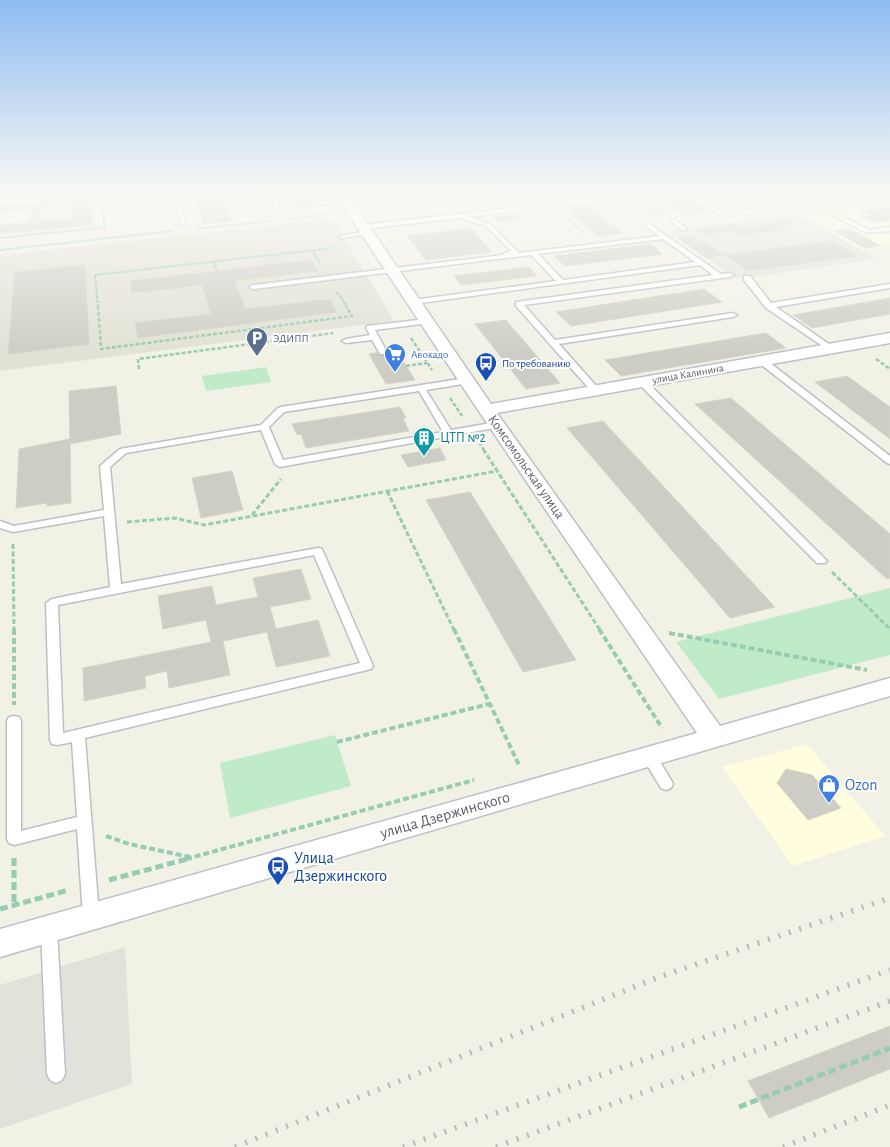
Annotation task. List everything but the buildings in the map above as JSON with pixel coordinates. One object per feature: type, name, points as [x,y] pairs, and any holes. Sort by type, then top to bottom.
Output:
[{"type":"street","name":"Комсомольская улица","points":[[377,248],[491,418],[707,728]]},
{"type":"street","name":"улица Калинина","points":[[491,418],[596,390],[830,349],[888,341]]},
{"type":"street","name":"улица Дзержинского","points":[[0,943],[651,744],[881,679]]},
{"type":"lane","points":[[253,287],[516,252],[511,248]]},
{"type":"lane","points":[[391,269],[586,248]]},
{"type":"lane","points":[[679,248],[719,276]]},
{"type":"lane","points":[[533,254],[561,282]]},
{"type":"lane","points":[[413,302],[701,263]]},
{"type":"lane","points":[[596,390],[518,304],[730,275]]},
{"type":"lane","points":[[747,278],[769,306],[830,349]]},
{"type":"lane","points":[[769,306],[890,286]]},
{"type":"lane","points":[[553,343],[732,315]]},
{"type":"lane","points":[[383,352],[370,328],[426,321]]},
{"type":"lane","points":[[346,341],[374,337]]},
{"type":"lane","points":[[762,361],[890,461]]},
{"type":"lane","points":[[116,589],[105,466],[122,451],[264,427],[281,410],[466,381]]},
{"type":"lane","points":[[642,382],[821,561]]},
{"type":"lane","points":[[421,388],[449,434]]},
{"type":"lane","points":[[264,427],[280,464],[471,430],[491,418]]},
{"type":"lane","points":[[0,524],[13,529],[108,512]]},
{"type":"lane","points":[[318,551],[367,666],[57,740],[52,603],[116,589],[318,551]]},
{"type":"lane","points":[[14,720],[14,839],[85,821]]},
{"type":"lane","points":[[78,735],[91,916]]},
{"type":"lane","points":[[651,744],[666,784]]},
{"type":"lane","points":[[49,928],[56,1074]]},
{"type":"path","points":[[0,250],[23,248]]},
{"type":"path","points":[[329,278],[352,316],[101,349],[95,275],[335,248]]},
{"type":"path","points":[[213,262],[217,271]]},
{"type":"path","points":[[402,324],[662,728]]},
{"type":"path","points":[[139,369],[138,359],[370,328]]},
{"type":"path","points":[[406,366],[427,362]]},
{"type":"path","points":[[252,515],[295,461]]},
{"type":"path","points":[[108,512],[128,523],[174,518],[204,525],[497,471]]},
{"type":"path","points":[[387,491],[520,767]]},
{"type":"path","points":[[13,529],[14,720]]},
{"type":"path","points":[[821,561],[890,629]]},
{"type":"path","points":[[664,632],[881,679]]},
{"type":"path","points":[[337,742],[489,704]]},
{"type":"path","points":[[662,728],[707,728]]},
{"type":"path","points":[[651,744],[662,728]]},
{"type":"path","points":[[510,770],[529,765]]},
{"type":"path","points":[[0,909],[482,778]]},
{"type":"path","points":[[102,834],[129,844],[192,857]]},
{"type":"path","points":[[14,839],[14,906]]},
{"type":"path","points":[[739,1107],[890,1048]]},
{"type":"shaded area","points":[[69,248],[350,248],[394,321],[0,371],[0,255]]},
{"type":"shaded area","points":[[691,248],[857,248],[877,259],[737,279]]},
{"type":"shaded area","points":[[857,248],[875,248],[861,250]]},
{"type":"shaded area","points":[[807,744],[885,836],[793,866],[722,767]]},
{"type":"shaded area","points":[[125,947],[132,1084],[0,1129],[0,985]]},
{"type":"green space","points":[[266,367],[271,382],[206,391],[202,376]]},
{"type":"green space","points":[[890,588],[890,655],[719,699],[676,642]]},
{"type":"green space","points":[[335,735],[351,786],[230,818],[220,763]]},
{"type":"railway","points":[[235,1147],[659,977],[890,898]]},
{"type":"railway","points":[[403,1147],[890,970]]},
{"type":"railway","points":[[496,1147],[890,1001]]},
{"type":"railway","points":[[783,1147],[890,1105]]},
{"type":"place","name":"ЭДИПП","points":[[257,357]]},
{"type":"place","name":"Авокадо","points":[[395,373]]},
{"type":"place","name":"По требованию","points":[[486,382]]},
{"type":"place","name":"ЦТП №2","points":[[424,457]]},
{"type":"place","name":"Ozon","points":[[829,804]]},
{"type":"place","name":"Улица Дзержинского","points":[[278,886]]}]
